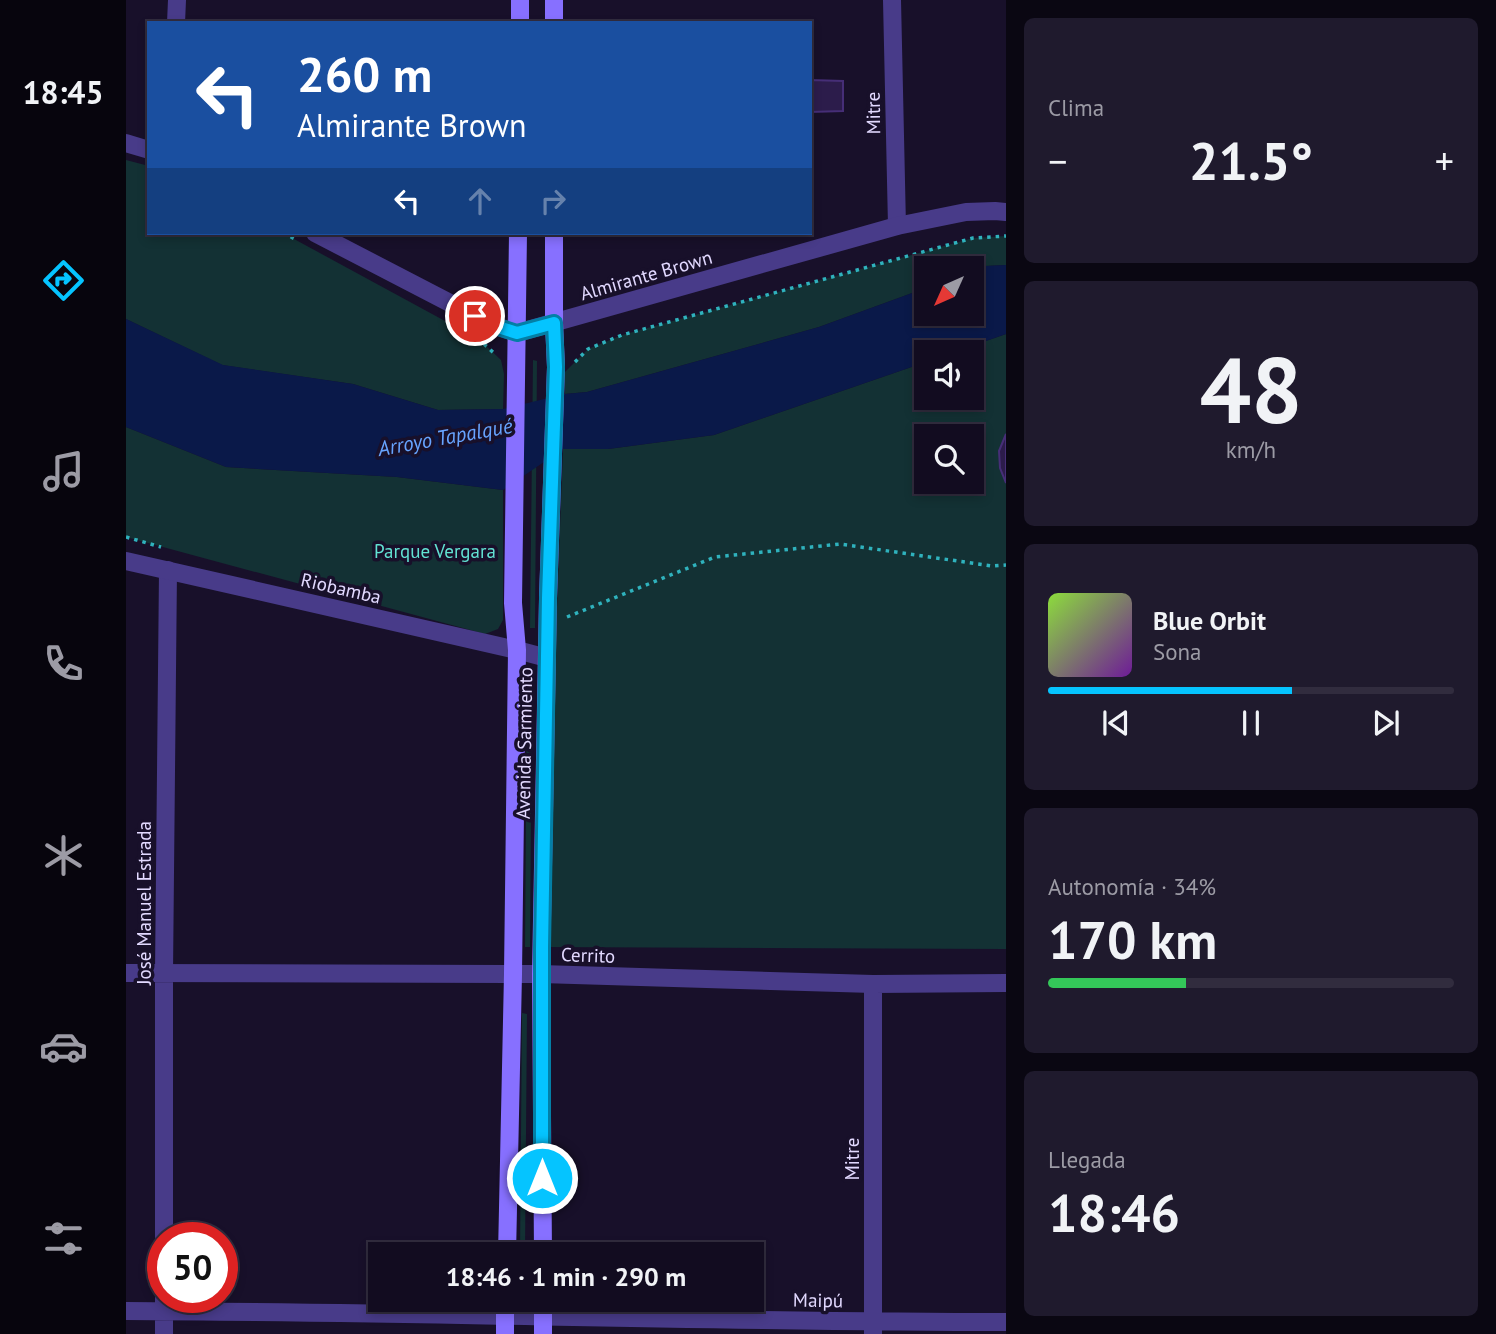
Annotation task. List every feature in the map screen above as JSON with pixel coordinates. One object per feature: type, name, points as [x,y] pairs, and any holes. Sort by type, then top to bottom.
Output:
[{"type":"main road","points":[[520,0],[520,21]]},
{"type":"main road","points":[[554,0],[554,21]]},
{"type":"main road","name":"Avenida Sarmiento","points":[[507,1242],[517,650],[513,603],[518,235]]},
{"type":"main road","name":"Avenida Sarmiento","points":[[542,1242],[541,974],[547,626],[564,366],[554,323],[554,235]]},
{"type":"main road","points":[[505,1312],[505,1334]]},
{"type":"street","points":[[176,21],[177,0]]},
{"type":"street","name":"Mitre","points":[[892,0],[897,226]]},
{"type":"street","points":[[126,143],[147,149]]},
{"type":"street","name":"Almirante Brown","points":[[517,333],[897,226],[966,212],[1006,212]]},
{"type":"street","points":[[320,235],[495,326],[517,333]]},
{"type":"street","name":"Riobamba","points":[[126,561],[547,658]]},
{"type":"street","name":"José Manuel Estrada","points":[[164,1222],[168,570]]},
{"type":"street","name":"Cerrito","points":[[126,973],[541,974],[873,984],[1006,983]]},
{"type":"street","name":"Mitre","points":[[872,1328],[873,984]]},
{"type":"street","name":"Maipú","points":[[238,1305],[368,1306]]},
{"type":"street","name":"Maipú","points":[[126,1311],[147,1307]]},
{"type":"street","name":"Maipú","points":[[522,1312],[543,1317],[872,1328],[1006,1322]]},
{"type":"street","points":[[164,1313],[164,1334]]},
{"type":"path","points":[[564,366],[588,349],[622,335],[973,237],[1006,236]]},
{"type":"path","points":[[547,626],[715,557],[840,544],[992,566],[1006,565]]},
{"type":"green space","points":[[126,160],[147,165],[147,235],[287,235],[480,340],[501,360],[504,374],[503,409],[438,410],[353,384],[222,365],[126,319]]},
{"type":"green space","points":[[1006,236],[1006,265],[984,267],[984,256],[914,256],[914,292],[819,327],[587,392],[565,394],[565,372],[588,349],[622,335],[973,238]]},
{"type":"green space","points":[[1006,334],[1006,949],[544,947],[563,449],[608,449],[714,435],[914,366],[914,410],[984,410],[984,342]]},
{"type":"green space","points":[[533,360],[537,361],[535,628],[530,628]]},
{"type":"green space","name":"Parque Vergara","points":[[126,427],[226,467],[397,477],[503,490],[503,620],[498,629],[485,634],[126,537]]},
{"type":"green space","points":[[527,679],[532,680],[530,947],[525,947]]},
{"type":"green space","points":[[522,1013],[527,1014],[525,1242],[520,1242]]},
{"type":"water","name":"Arroyo Tapalqué","points":[[1006,265],[1006,334],[984,342],[914,340],[914,366],[714,435],[608,449],[563,449],[503,490],[397,477],[226,467],[126,427],[126,319],[223,365],[353,384],[438,410],[503,409],[565,394],[587,392],[819,327],[914,292],[914,326],[984,326],[986,266]]},
{"type":"building","points":[[812,80],[843,81],[843,111],[812,112]]},
{"type":"building","points":[[1006,434],[1006,483],[1000,468],[999,451]]},
{"type":"route","points":[[475,316],[517,333],[554,323],[556,367],[548,598],[542,948],[542,1178]]}]
